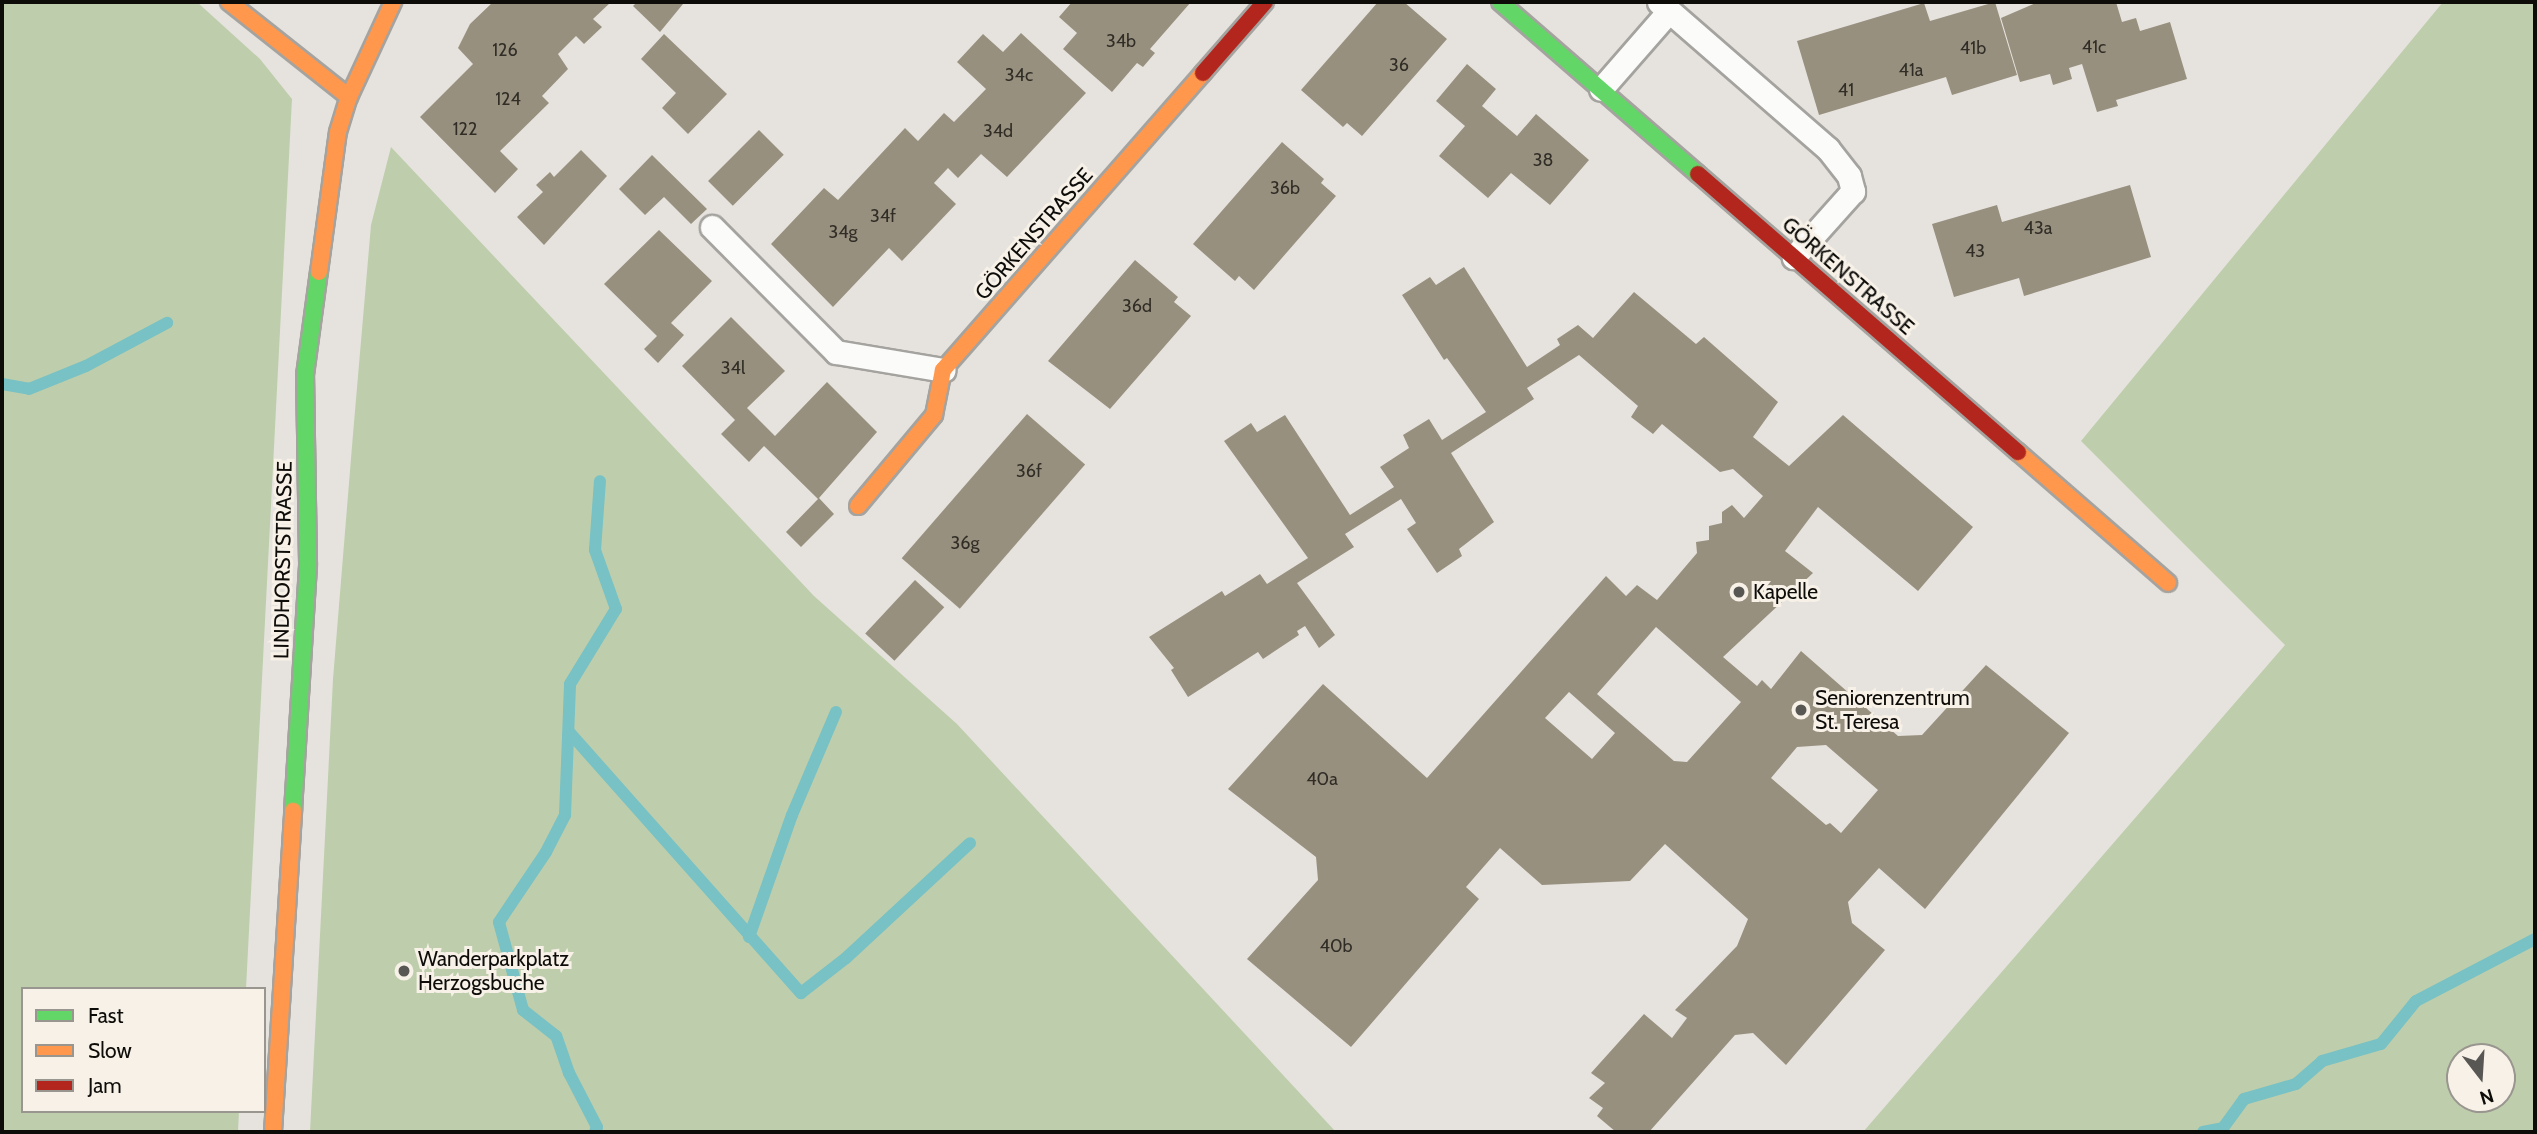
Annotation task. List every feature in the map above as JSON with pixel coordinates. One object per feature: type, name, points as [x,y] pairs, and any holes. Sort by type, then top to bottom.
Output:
[{"type":"street","points":[[229,2],[349,97]]},
{"type":"street","name":"LINDHORSTSTRASSE","points":[[273,1132],[308,564],[305,375],[338,132],[349,97],[393,2]]},
{"type":"street","name":"GÖRKENSTRASSE","points":[[858,506],[934,415],[943,370],[1265,2]]},
{"type":"street","name":"GÖRKENSTRASSE","points":[[1500,2],[2168,583]]},
{"type":"lane","points":[[1601,89],[1664,6],[1828,149],[1849,176],[1853,191],[1794,257]]},
{"type":"lane","points":[[712,227],[836,352],[943,370]]},
{"type":"green space","points":[[2,2],[197,2],[260,59],[292,99],[246,987],[21,987],[21,1113],[239,1113],[238,1132],[2,1132]]},
{"type":"green space","points":[[2443,2],[2535,2],[2535,1132],[1863,1132],[2285,645],[2081,441]]},
{"type":"green space","points":[[391,147],[814,596],[957,724],[1336,1132],[310,1132],[333,679],[353,434],[371,225]]},
{"type":"building","points":[[493,2],[611,2],[593,19],[602,27],[584,44],[576,36],[558,54],[568,69],[542,96],[549,103],[500,151],[518,169],[495,193],[420,117],[473,64],[458,48],[470,24]]},
{"type":"building","points":[[637,2],[683,4],[660,32],[633,6]]},
{"type":"building","points":[[1072,2],[1191,2],[1150,49],[1155,53],[1143,67],[1137,63],[1112,92],[1063,49],[1077,33],[1059,17]]},
{"type":"building","points":[[1378,2],[1404,2],[1447,39],[1362,136],[1347,123],[1343,127],[1301,90]]},
{"type":"building","points":[[1995,2],[2017,75],[1952,95],[1946,77],[1819,115],[1797,41],[1924,3],[1930,21]]},
{"type":"building","points":[[2038,2],[2116,2],[2122,22],[2136,18],[2140,31],[2170,22],[2187,79],[2116,100],[2118,106],[2097,112],[2082,64],[2069,68],[2072,79],[2053,85],[2050,74],[2020,82],[2001,18]]},
{"type":"building","points":[[1021,33],[1086,93],[1007,177],[981,154],[958,178],[948,168],[934,183],[956,204],[902,261],[889,248],[833,307],[771,244],[824,188],[838,200],[905,128],[918,141],[944,113],[954,122],[986,89],[957,62],[983,34],[1003,52]]},
{"type":"building","points":[[664,34],[727,94],[688,134],[662,108],[676,93],[641,59]]},
{"type":"building","points":[[1467,64],[1496,89],[1482,106],[1517,136],[1536,114],[1589,160],[1550,205],[1511,173],[1488,198],[1439,156],[1465,126],[1436,101]]},
{"type":"building","points":[[759,130],[784,155],[733,206],[708,181]]},
{"type":"building","points":[[1282,142],[1324,179],[1321,183],[1336,196],[1254,290],[1239,276],[1235,281],[1193,244]]},
{"type":"building","points":[[581,150],[607,176],[544,245],[517,217],[543,192],[536,185],[550,172],[554,177]]},
{"type":"building","points":[[652,155],[707,209],[691,224],[664,197],[645,215],[619,189]]},
{"type":"building","points":[[2130,185],[2151,257],[2024,296],[2019,278],[1954,297],[1932,224],[1997,205],[2002,222]]},
{"type":"building","points":[[659,230],[712,281],[671,323],[684,335],[658,363],[644,349],[657,336],[604,284]]},
{"type":"building","points":[[1135,260],[1178,297],[1174,302],[1191,316],[1110,409],[1048,361]]},
{"type":"building","name":"Seniorenzentrum St. Teresa","points":[[1464,267],[1527,367],[1560,345],[1557,339],[1578,325],[1593,338],[1634,292],[1696,344],[1704,337],[1778,402],[1753,437],[1789,466],[1843,415],[1973,527],[1918,591],[1818,507],[1785,551],[1813,573],[1723,657],[1757,686],[1762,680],[1771,689],[1801,651],[1898,736],[1922,735],[1986,665],[2069,733],[1925,909],[1879,868],[1848,902],[1852,923],[1885,950],[1786,1065],[1753,1033],[1735,1035],[1649,1132],[1616,1132],[1597,1116],[1603,1108],[1589,1098],[1605,1083],[1591,1073],[1644,1014],[1672,1038],[1687,1018],[1675,1010],[1737,946],[1748,919],[1665,844],[1630,881],[1542,885],[1500,848],[1466,887],[1479,899],[1351,1047],[1247,959],[1318,880],[1316,857],[1228,789],[1323,684],[1427,778],[1606,576],[1626,596],[1637,585],[1657,600],[1697,553],[1696,542],[1709,540],[1709,526],[1722,523],[1722,512],[1732,505],[1744,518],[1763,496],[1733,469],[1720,472],[1662,424],[1653,434],[1631,417],[1638,406],[1579,355],[1527,388],[1534,399],[1451,453],[1494,522],[1459,549],[1462,556],[1437,573],[1407,529],[1416,523],[1401,499],[1345,534],[1354,547],[1297,583],[1335,635],[1319,648],[1305,626],[1297,631],[1299,635],[1263,659],[1258,652],[1188,697],[1171,670],[1174,668],[1149,637],[1222,591],[1225,596],[1260,574],[1267,584],[1308,558],[1224,441],[1251,423],[1257,432],[1285,415],[1350,515],[1394,487],[1380,467],[1409,448],[1403,435],[1429,419],[1442,440],[1486,412],[1447,358],[1444,360],[1402,295],[1430,277],[1436,285]],"holes":[[[1656,627],[1741,702],[1687,762],[1674,761],[1597,694]],[[1569,692],[1615,733],[1592,759],[1545,718]],[[1826,745],[1878,790],[1841,833],[1830,823],[1826,825],[1771,778],[1797,747]]]},
{"type":"building","points":[[731,317],[785,371],[747,408],[775,436],[827,382],[877,432],[819,498],[834,514],[801,547],[786,532],[818,499],[764,446],[749,462],[721,434],[735,420],[682,366]]},
{"type":"building","points":[[1027,414],[1085,465],[960,609],[902,558]]},
{"type":"building","points":[[915,580],[944,607],[894,661],[865,633]]},
{"type":"waterway","points":[[2,384],[29,389],[86,366],[167,323]]},
{"type":"waterway","points":[[595,1132],[597,1127],[569,1073],[556,1036],[523,1010],[499,922],[546,852],[565,815],[570,684],[616,609],[595,550],[600,481]]},
{"type":"waterway","points":[[749,937],[792,815],[836,712]]},
{"type":"waterway","points":[[570,733],[801,993],[846,958],[970,843]]},
{"type":"waterway","points":[[2203,1132],[2223,1128],[2244,1099],[2296,1084],[2322,1061],[2381,1044],[2416,1001],[2535,939]]},
{"type":"traffic: fast","points":[[1500,2],[1698,174]]},
{"type":"traffic: fast","points":[[293,811],[308,563],[305,375],[319,272]]},
{"type":"traffic: slow","points":[[229,2],[349,97]]},
{"type":"traffic: slow","points":[[319,272],[338,132],[349,97],[393,2]]},
{"type":"traffic: slow","points":[[858,506],[934,415],[943,370],[1203,73]]},
{"type":"traffic: slow","points":[[2018,452],[2168,583]]},
{"type":"traffic: slow","points":[[273,1132],[293,811]]},
{"type":"traffic: jam","points":[[1203,73],[1265,2]]},
{"type":"traffic: jam","points":[[1698,174],[2018,452]]},
{"type":"place","name":"Kapelle","points":[[1739,592]]},
{"type":"place","name":"Seniorenzentrum St. Teresa","points":[[1801,710]]},
{"type":"place","name":"Wanderparkplatz Herzogsbuche","points":[[404,971]]}]
